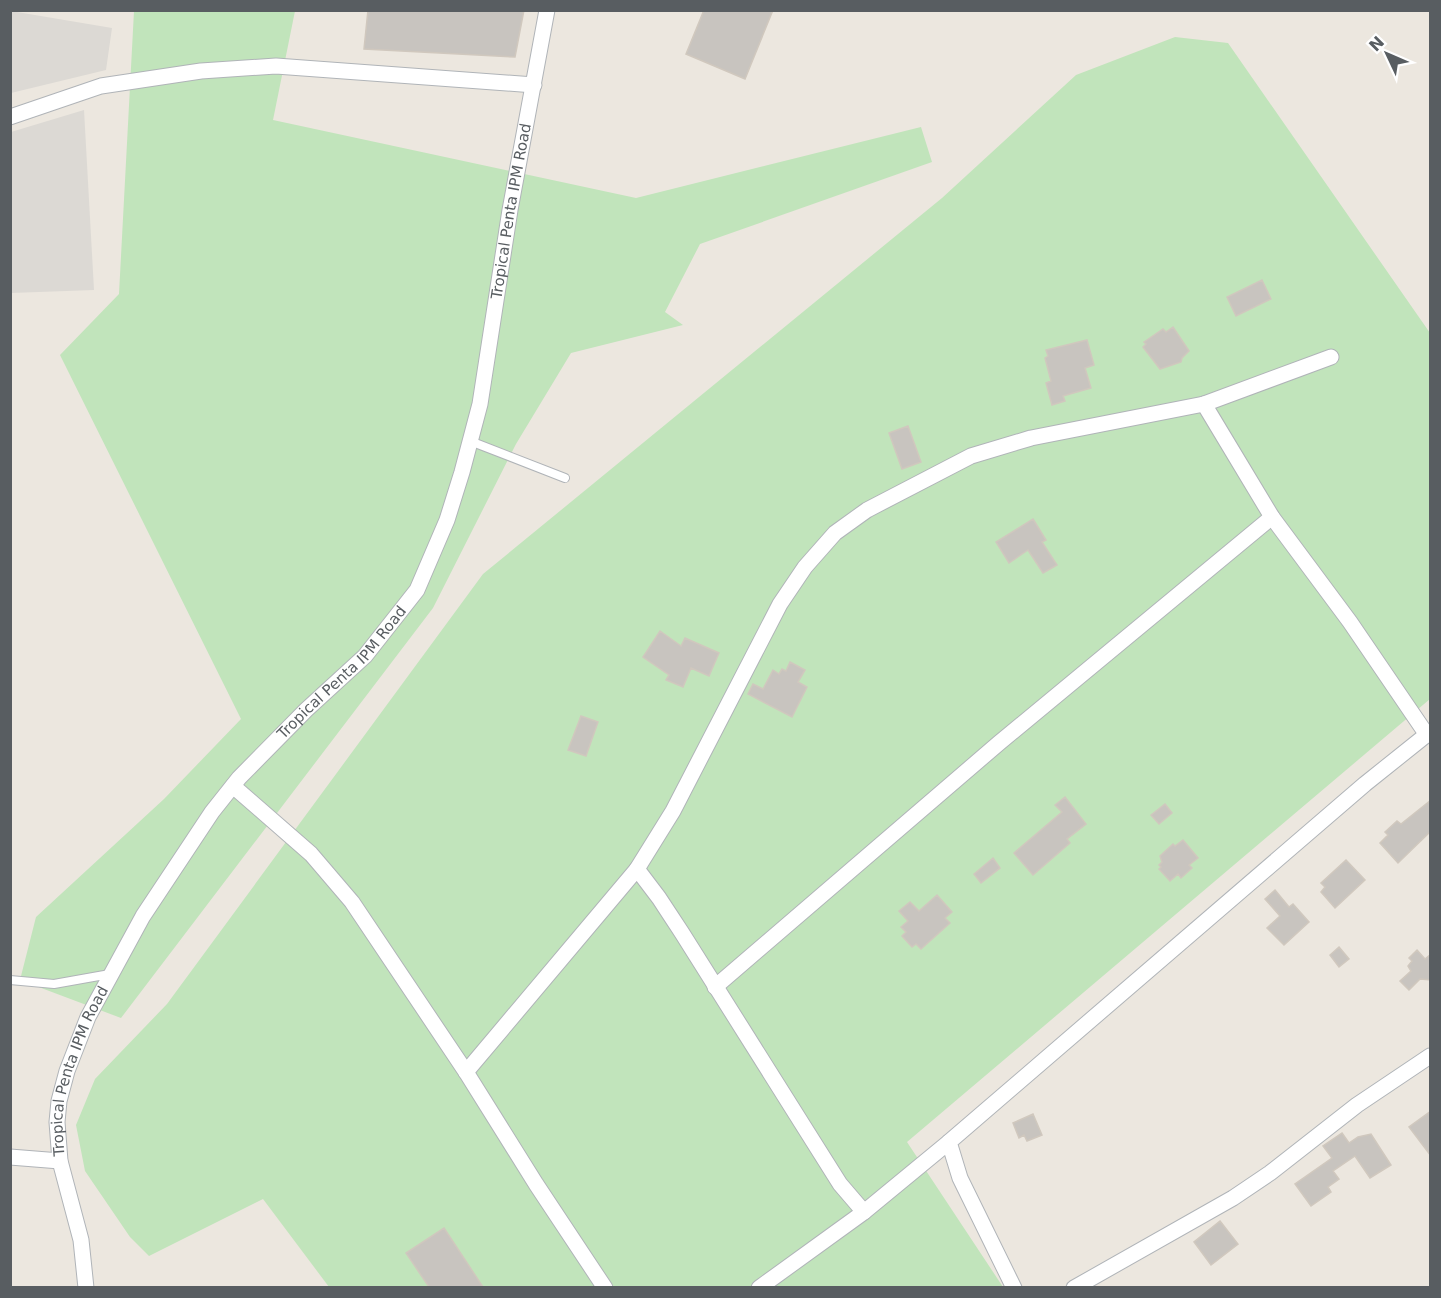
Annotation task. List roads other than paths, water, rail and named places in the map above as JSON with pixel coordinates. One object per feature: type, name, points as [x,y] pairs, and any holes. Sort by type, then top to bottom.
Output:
[{"type":"street","name":"Tropical Penta IPM Road","points":[[88,1286],[81,1240],[60,1161],[57,1122],[59,1101],[67,1071],[88,1017],[143,916],[213,812],[233,786],[306,710],[365,656],[417,590],[447,520],[480,404],[510,210],[547,10]]},
{"type":"street","points":[[10,117],[101,86],[223,70],[276,66],[534,85]]},
{"type":"street","points":[[466,1072],[637,869],[673,811],[780,604],[805,567],[835,533],[867,510],[971,456],[1031,438],[1204,404],[1331,357]]},
{"type":"street","points":[[759,1287],[864,1212],[949,1142],[1357,791],[1429,733],[1272,517],[1204,404]]},
{"type":"street","points":[[715,987],[999,743],[1272,517]]},
{"type":"street","points":[[233,786],[311,854],[352,902],[466,1072],[536,1184],[605,1287]]},
{"type":"street","points":[[637,869],[659,898],[840,1184],[864,1212]]},
{"type":"street","points":[[1074,1287],[1233,1198],[1270,1173],[1357,1105],[1431,1056]]},
{"type":"street","points":[[949,1142],[960,1178],[1014,1287]]},
{"type":"street","points":[[10,1157],[60,1161]]},
{"type":"lane","points":[[470,441],[566,478]]},
{"type":"lane","points":[[10,980],[54,984],[111,974]]}]
